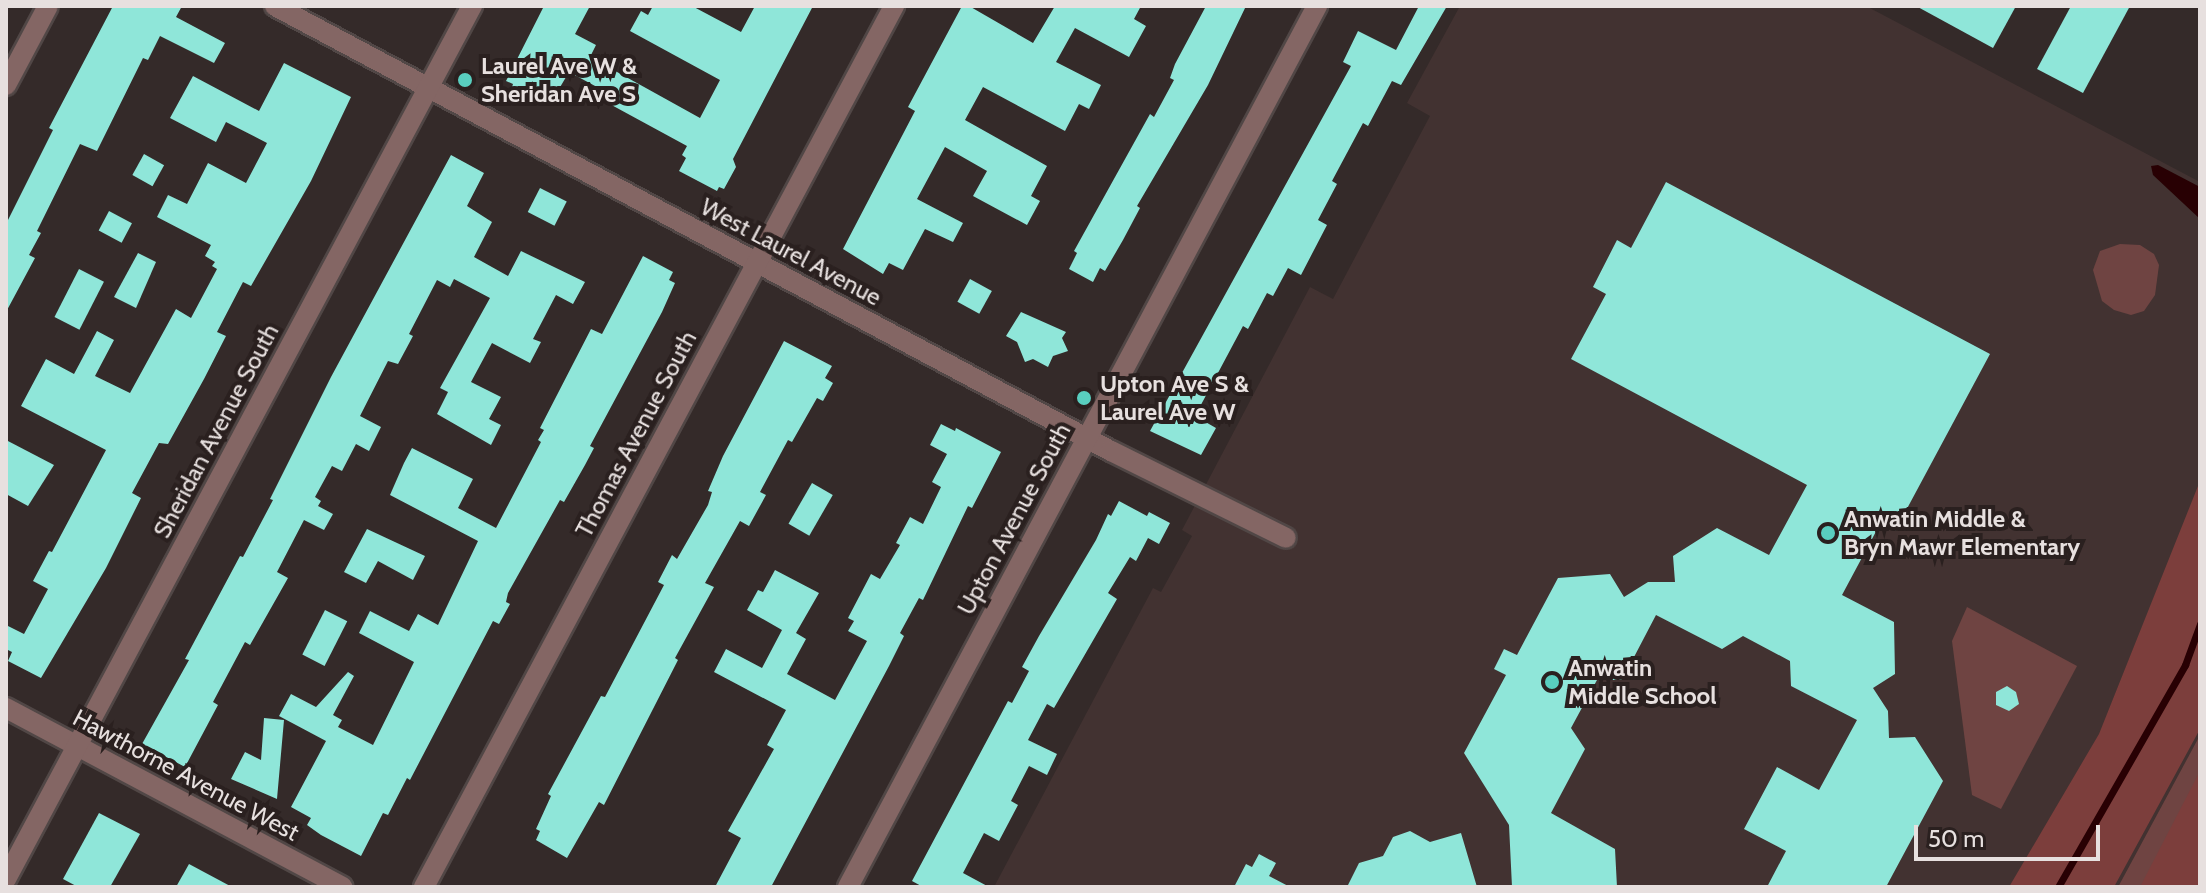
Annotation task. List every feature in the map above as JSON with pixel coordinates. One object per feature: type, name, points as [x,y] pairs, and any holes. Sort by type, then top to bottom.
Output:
[{"type":"street","points":[[6,85],[48,6]]},
{"type":"street","name":"West Laurel Avenue","points":[[275,6],[1087,439],[1286,538]]},
{"type":"street","name":"Sheridan Avenue South","points":[[6,879],[472,6]]},
{"type":"street","name":"Thomas Avenue South","points":[[424,887],[894,6]]},
{"type":"street","name":"Upton Avenue South","points":[[848,887],[1317,6]]},
{"type":"street","name":"Hawthorne Avenue West","points":[[6,708],[342,887]]},
{"type":"shaded area","points":[[1460,6],[1866,6],[2200,182],[2200,735],[2118,887],[994,887],[1153,588],[1161,592],[1192,536],[1182,530],[1310,287],[1333,299],[1430,116],[1407,103]]},
{"type":"shaded area","points":[[2158,165],[2200,187],[2200,219],[2153,175],[2151,166]]},
{"type":"shaded area","points":[[2120,244],[2140,245],[2154,254],[2159,265],[2155,295],[2144,311],[2131,315],[2114,310],[2102,301],[2093,270],[2100,251]]},
{"type":"shaded area","points":[[2200,481],[2200,729],[2114,887],[2009,887],[2099,734]]},
{"type":"shaded area","points":[[1967,607],[2077,666],[2001,809],[1972,795],[1952,641]]},
{"type":"shaded area","points":[[2200,735],[2200,887],[2118,887]]},
{"type":"shaded area","points":[[2200,771],[2200,887],[2140,887]]},
{"type":"building","points":[[113,6],[182,6],[176,17],[225,43],[214,63],[160,36],[148,60],[143,58],[97,151],[80,144],[37,231],[41,233],[29,255],[35,258],[6,312],[6,224],[53,130],[49,128]]},
{"type":"building","points":[[544,6],[590,6],[575,34],[596,45],[590,57],[700,118],[720,80],[630,31],[641,11],[648,15],[653,6],[692,6],[741,32],[755,6],[813,6],[733,159],[736,167],[724,189],[719,187],[717,191],[679,171],[686,158],[682,155],[687,146],[606,102],[610,94],[569,72],[556,94],[550,91],[543,104],[506,81]]},
{"type":"building","points":[[962,6],[969,6],[1033,43],[1055,6],[1141,6],[1134,19],[1146,26],[1129,57],[1075,28],[1056,62],[1101,85],[1089,109],[1079,104],[1065,131],[983,87],[965,120],[1047,166],[1031,196],[1040,201],[1027,225],[973,196],[987,171],[945,147],[917,199],[963,223],[953,242],[925,229],[903,270],[889,263],[883,274],[843,249],[915,111],[908,107]]},
{"type":"building","points":[[1206,6],[1246,6],[1208,85],[1137,206],[1140,208],[1123,240],[1105,271],[1100,268],[1093,282],[1069,269],[1077,253],[1074,251],[1150,114],[1154,117],[1174,80],[1170,78],[1175,64]]},
{"type":"building","points":[[1419,6],[1447,6],[1401,85],[1392,81],[1368,126],[1363,123],[1332,181],[1337,184],[1318,220],[1327,225],[1301,275],[1288,268],[1273,296],[1267,293],[1248,329],[1243,326],[1195,416],[1216,428],[1201,455],[1150,431],[1351,66],[1343,62],[1358,31],[1396,50]]},
{"type":"building","points":[[1916,6],[2016,6],[1993,48]]},
{"type":"building","points":[[2071,6],[2130,6],[2083,93],[2037,69]]},
{"type":"building","points":[[284,63],[351,97],[311,181],[251,286],[243,282],[217,332],[226,336],[168,444],[159,443],[132,493],[141,498],[106,568],[41,678],[8,661],[12,652],[6,649],[6,625],[24,634],[48,589],[33,581],[49,551],[52,552],[106,450],[21,406],[46,359],[74,374],[97,331],[114,340],[95,376],[130,393],[176,309],[191,318],[217,269],[212,266],[215,262],[205,256],[211,245],[157,217],[168,195],[187,204],[208,163],[246,183],[267,143],[226,122],[216,142],[170,118],[193,76],[259,111]]},
{"type":"building","points":[[144,154],[164,165],[152,186],[132,175]]},
{"type":"building","points":[[451,155],[484,173],[467,206],[492,222],[474,257],[508,276],[521,251],[585,282],[573,304],[556,295],[533,339],[541,342],[530,363],[492,343],[471,382],[501,397],[489,419],[501,425],[491,445],[437,414],[448,392],[440,388],[490,298],[454,279],[450,287],[437,280],[409,334],[413,336],[398,364],[388,361],[360,416],[381,427],[369,451],[356,444],[342,471],[332,466],[315,497],[321,501],[318,506],[333,514],[324,530],[304,520],[277,572],[288,578],[250,645],[245,642],[213,702],[218,705],[185,767],[142,744],[189,660],[185,659],[240,556],[243,557],[273,500],[270,499],[331,377]]},
{"type":"building","name":"Anwatin Middle & Bryn Mawr Elementary","points":[[1666,182],[1990,354],[1895,531],[1880,524],[1842,595],[1894,622],[1895,674],[1873,688],[1888,711],[1889,738],[1915,737],[1943,781],[1886,887],[1767,887],[1786,851],[1744,829],[1777,767],[1819,790],[1857,720],[1791,686],[1790,661],[1743,636],[1722,649],[1656,615],[1622,680],[1597,680],[1571,728],[1585,749],[1551,813],[1615,849],[1617,887],[1512,887],[1509,825],[1464,753],[1506,675],[1494,669],[1504,649],[1517,655],[1558,578],[1610,574],[1624,597],[1648,582],[1675,582],[1673,556],[1717,528],[1769,555],[1807,485],[1571,359],[1606,294],[1593,287],[1617,240],[1631,248]]},
{"type":"building","points":[[540,188],[567,202],[554,226],[528,212]]},
{"type":"building","points":[[109,211],[132,223],[122,243],[99,230]]},
{"type":"building","points":[[138,253],[156,262],[136,308],[114,297]]},
{"type":"building","points":[[643,256],[673,272],[669,280],[675,283],[662,312],[590,446],[594,448],[585,465],[564,502],[560,500],[508,593],[506,602],[510,604],[499,624],[493,621],[410,780],[407,778],[388,815],[383,813],[361,856],[321,835],[307,825],[311,818],[291,807],[326,741],[279,716],[291,694],[316,707],[348,672],[354,676],[333,715],[342,720],[338,727],[373,745],[414,662],[359,633],[370,611],[409,631],[418,614],[438,625],[478,541],[390,495],[412,448],[473,479],[458,508],[496,528],[541,442],[538,440],[544,430],[540,428],[591,329],[602,334]]},
{"type":"building","points":[[79,269],[104,282],[79,330],[54,317]]},
{"type":"building","points":[[970,279],[992,291],[979,314],[957,302]]},
{"type":"building","points":[[1021,312],[1066,332],[1062,338],[1068,351],[1053,356],[1048,367],[1033,359],[1025,362],[1017,342],[1006,336]]},
{"type":"building","points":[[784,341],[832,366],[825,378],[833,383],[823,401],[817,398],[792,442],[788,440],[760,492],[766,495],[749,526],[740,521],[705,583],[714,587],[675,658],[678,660],[604,805],[599,802],[567,858],[536,840],[540,831],[536,829],[551,796],[548,794],[601,696],[605,697],[664,585],[658,582],[672,555],[677,559],[708,505],[712,492],[708,491],[723,456]]},
{"type":"building","points":[[941,424],[955,431],[956,428],[1001,452],[972,508],[968,506],[923,600],[919,598],[900,633],[904,636],[889,666],[771,887],[715,887],[741,838],[728,831],[774,749],[767,745],[786,710],[714,672],[726,649],[762,668],[782,630],[747,610],[758,590],[763,592],[775,570],[819,593],[796,633],[806,639],[787,674],[835,700],[867,641],[848,631],[854,621],[848,618],[871,574],[880,579],[900,545],[896,543],[910,517],[923,524],[941,487],[932,482],[947,454],[930,445]]},
{"type":"building","points":[[6,440],[54,465],[28,506],[6,494]]},
{"type":"building","points":[[812,483],[833,495],[809,536],[788,524]]},
{"type":"building","points":[[1119,501],[1147,516],[1149,512],[1170,523],[1159,544],[1148,538],[1136,561],[1130,557],[1108,593],[1117,599],[1054,708],[1047,704],[1028,740],[1057,754],[1047,775],[1029,766],[1011,801],[1018,805],[999,841],[984,833],[963,873],[989,887],[923,887],[912,881],[1008,701],[1012,703],[1029,671],[1022,667],[1108,514],[1111,516]]},
{"type":"building","points":[[367,529],[425,556],[413,580],[378,561],[366,583],[344,572]]},
{"type":"building","points":[[325,610],[347,621],[325,666],[302,655]]},
{"type":"building","points":[[2007,686],[2016,692],[2019,704],[2009,711],[1996,705],[1996,692]]},
{"type":"building","points":[[264,718],[284,720],[277,799],[231,779],[245,752],[261,760]]},
{"type":"building","points":[[99,813],[140,834],[110,887],[78,887],[63,879]]},
{"type":"building","points":[[1410,831],[1430,842],[1461,833],[1477,887],[1347,887],[1359,863],[1383,856],[1393,837]]},
{"type":"building","points":[[1259,854],[1276,863],[1269,876],[1290,887],[1234,887],[1246,864],[1252,867]]},
{"type":"building","points":[[189,864],[232,887],[176,887]]},
{"type":"waterway","points":[[2058,887],[2185,665],[2200,624]]},
{"type":"place","name":"Laurel Ave W & Sheridan Ave S","points":[[465,80]]},
{"type":"place","name":"Upton Ave S & Laurel Ave W","points":[[1084,398]]},
{"type":"place","name":"Anwatin Middle & Bryn Mawr Elementary","points":[[1828,533]]},
{"type":"place","name":"Anwatin Middle School","points":[[1552,682]]}]
